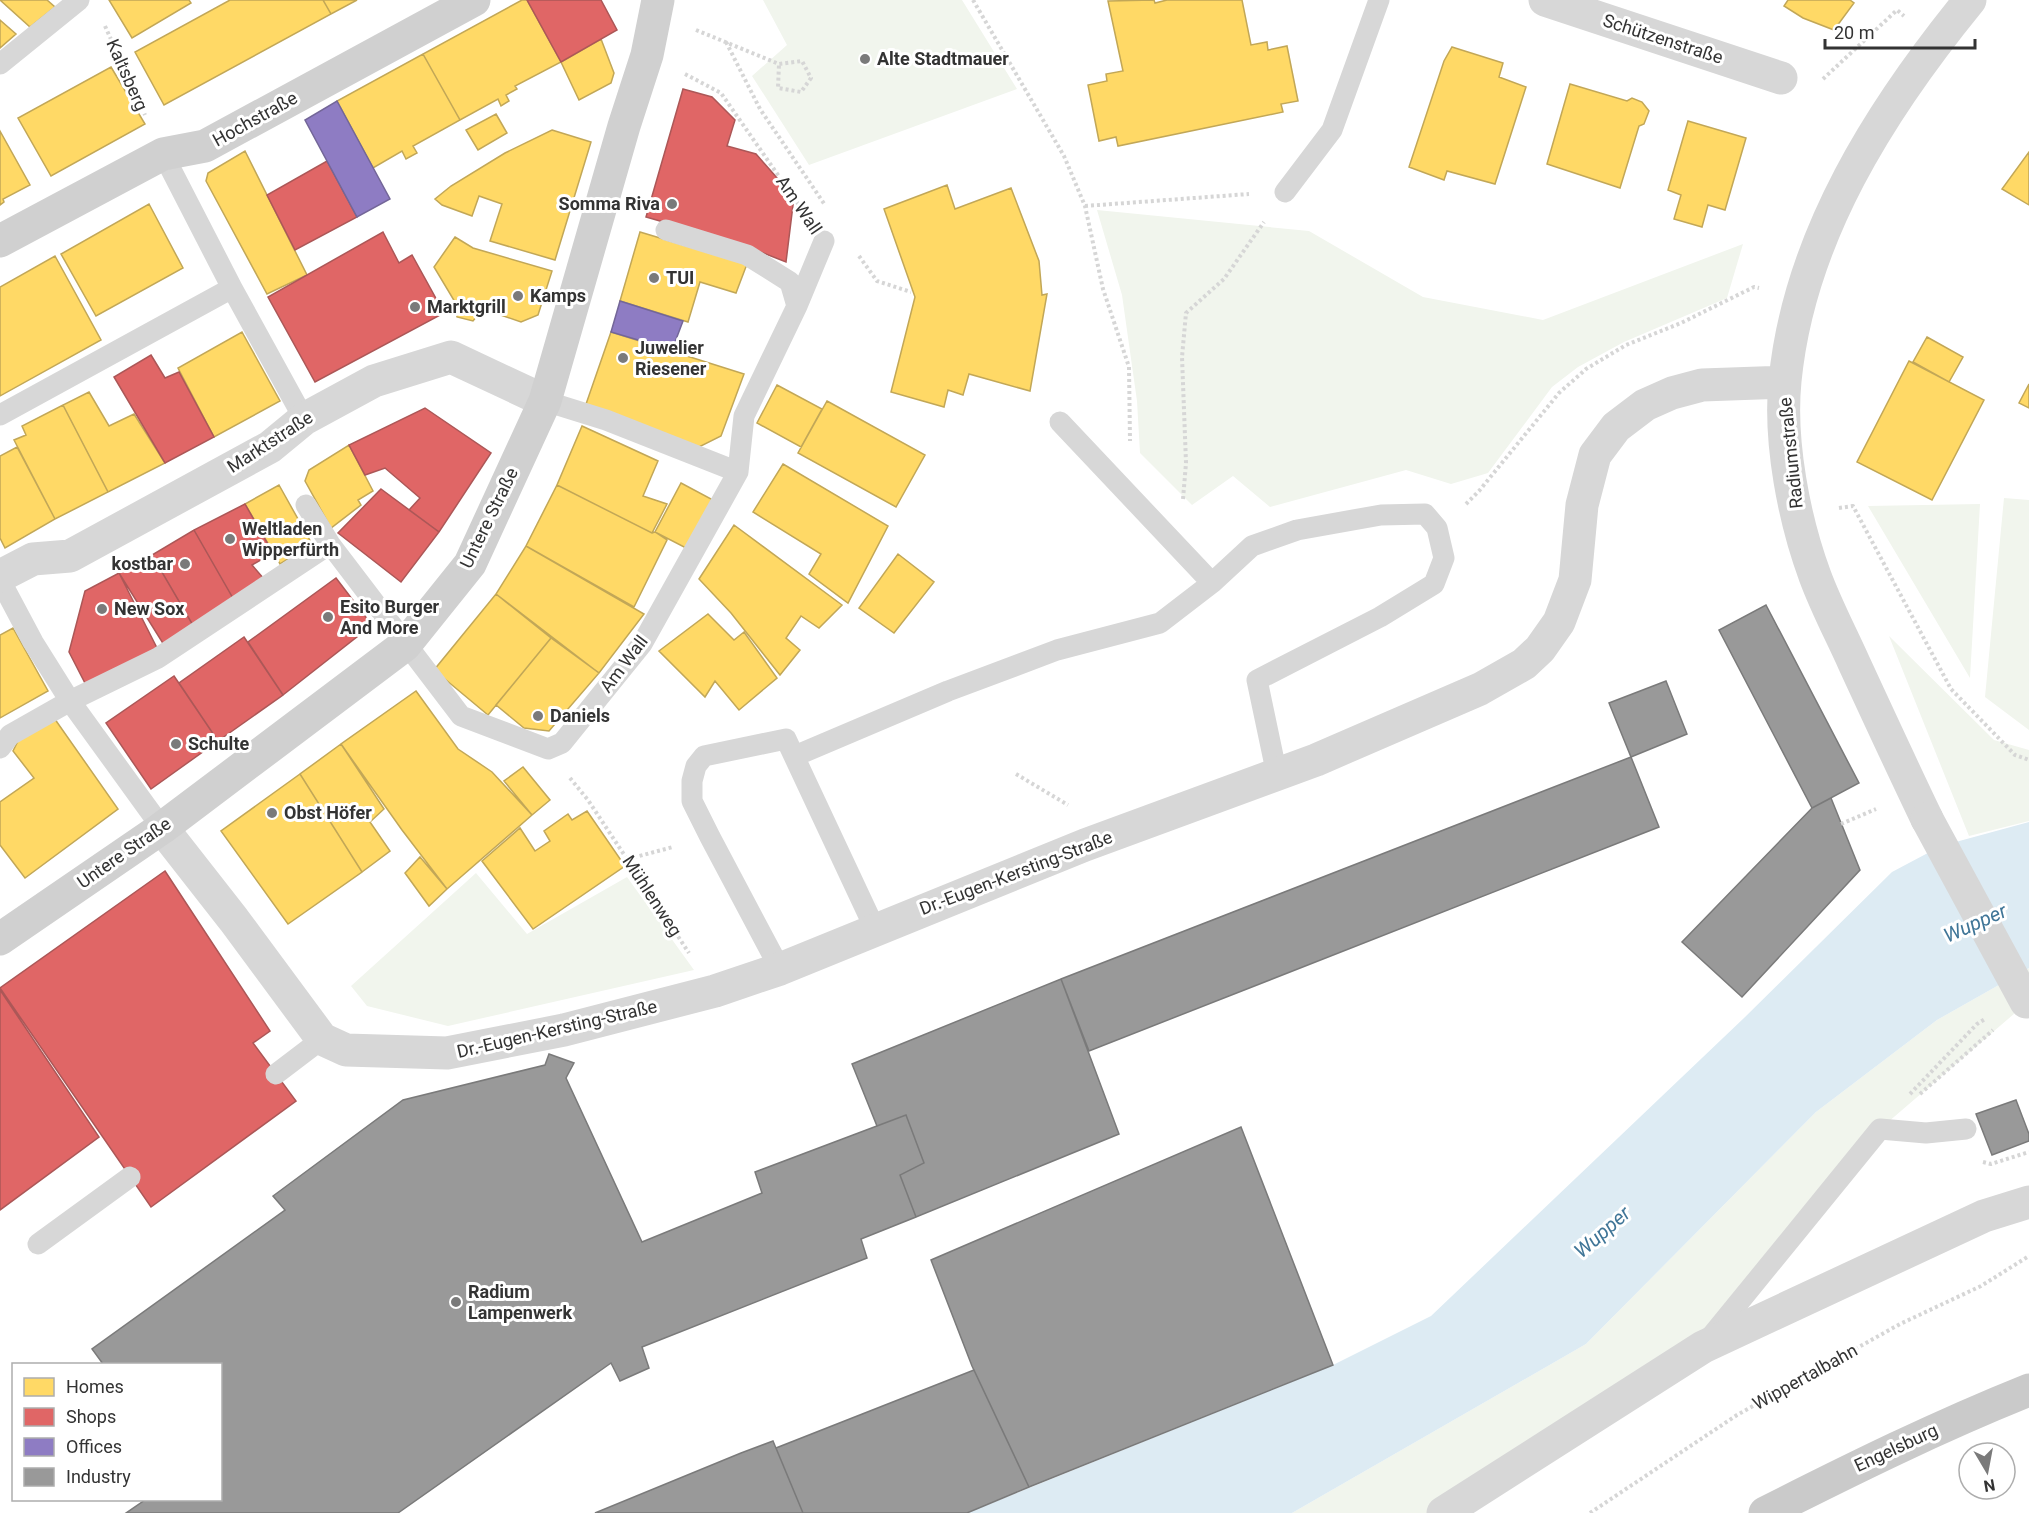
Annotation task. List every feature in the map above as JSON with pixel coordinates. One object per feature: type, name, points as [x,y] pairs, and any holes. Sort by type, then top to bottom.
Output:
[{"type":"main road","name":"Engelsburg","points":[[1766,1513],[1859,1465],[1953,1421],[2029,1390]]},
{"type":"street","name":"Hochstraße","points":[[0,241],[163,154],[205,146],[474,0]]},
{"type":"street","name":"Schützenstraße","points":[[1545,0],[1781,78]]},
{"type":"street","name":"Radiumstraße","points":[[1970,0],[1936,42],[1883,118],[1839,200],[1806,276],[1793,326],[1784,382],[1787,450],[1797,516],[1818,585],[1927,819],[2027,1006]]},
{"type":"street","name":"Untere Straße","points":[[0,939],[162,828],[405,645],[470,564],[545,401],[646,55],[657,7]]},
{"type":"street","name":"Marktstraße","points":[[0,578],[33,559],[70,555],[270,447],[304,419],[374,381],[451,357],[545,401]]},
{"type":"street","name":"Dr.-Eugen-Kersting-Straße","points":[[322,1039],[345,1050],[447,1053],[564,1030],[715,991],[780,969],[1085,845],[1316,760],[1480,689],[1524,664],[1540,649],[1559,622],[1575,580],[1582,505],[1595,455],[1616,427],[1645,405],[1672,393],[1702,385],[1784,382]]},
{"type":"street","points":[[162,828],[322,1039]]},
{"type":"street","points":[[1443,1513],[1703,1347],[1984,1216],[2029,1202]]},
{"type":"lane","points":[[0,64],[79,0]]},
{"type":"lane","points":[[1285,192],[1332,130],[1379,0]]},
{"type":"lane","points":[[163,154],[232,288],[304,419]]},
{"type":"lane","points":[[666,230],[747,255],[790,282],[797,306]]},
{"type":"lane","name":"Am Wall","points":[[405,645],[461,716],[548,749],[562,742],[642,644],[738,471],[744,416],[797,306],[824,241]]},
{"type":"lane","points":[[0,415],[232,288]]},
{"type":"lane","points":[[545,401],[606,420],[738,471]]},
{"type":"lane","points":[[1060,422],[1212,583]]},
{"type":"lane","points":[[306,506],[330,544],[405,645]]},
{"type":"lane","points":[[795,756],[948,691],[1057,650],[1160,623],[1212,583],[1252,546],[1297,530],[1381,515],[1425,514],[1437,528],[1444,558],[1434,585],[1380,617],[1257,680],[1276,775]]},
{"type":"lane","points":[[0,748],[10,735],[70,701],[158,658],[330,544]]},
{"type":"lane","points":[[0,578],[33,642],[70,701],[162,828]]},
{"type":"lane","points":[[780,969],[692,801],[692,781],[696,766],[704,756],[786,739],[875,929]]},
{"type":"lane","points":[[276,1074],[322,1039]]},
{"type":"lane","points":[[1703,1347],[1880,1129],[1926,1133],[1965,1129]]},
{"type":"lane","points":[[38,1244],[130,1177]]},
{"type":"path","points":[[973,0],[1064,156],[1085,206],[1103,289],[1129,367],[1130,444]]},
{"type":"path","points":[[657,7],[726,42],[779,64],[802,61],[811,78],[801,92],[778,88],[779,64]]},
{"type":"path","points":[[1781,78],[1802,92],[1811,91],[1897,10],[1936,42]]},
{"type":"path","name":"Kaltsberg","points":[[100,16],[163,154]]},
{"type":"path","points":[[726,42],[760,109],[827,208]]},
{"type":"path","name":"Am Wall","points":[[646,55],[721,93],[824,241]]},
{"type":"path","points":[[1085,206],[1285,192]]},
{"type":"path","points":[[1183,504],[1186,463],[1182,357],[1186,313],[1224,279],[1285,192]]},
{"type":"path","points":[[858,254],[877,281],[911,292]]},
{"type":"path","points":[[1797,516],[1853,506],[1951,688],[2015,755],[2029,760]]},
{"type":"path","points":[[1016,774],[1072,807]]},
{"type":"path","name":"Mühlenweg","points":[[588,800],[715,991]]},
{"type":"path","points":[[628,859],[710,837]]},
{"type":"path","points":[[1880,1129],[2027,1006]]},
{"type":"path","points":[[1880,1129],[1922,1080],[1977,1024],[1986,1018]]},
{"type":"path","name":"Wippertalbahn","points":[[1590,1513],[1737,1415],[1900,1324],[1981,1286],[2029,1256]]},
{"type":"shaded area","points":[[763,0],[962,0],[1017,89],[809,165],[752,76],[787,45]]},
{"type":"shaded area","points":[[1097,210],[1309,231],[1423,297],[1543,320],[1743,244],[1727,298],[1624,342],[1578,367],[1552,387],[1488,473],[1451,484],[1406,470],[1270,507],[1233,476],[1192,505],[1140,453],[1137,401],[1122,295]]},
{"type":"shaded area","points":[[2004,498],[2029,500],[2029,730],[1985,697]]},
{"type":"shaded area","points":[[1980,504],[1970,678],[1868,506]]},
{"type":"shaded area","points":[[1889,636],[1994,740],[2029,750],[2029,821],[1969,836]]},
{"type":"shaded area","points":[[476,873],[527,934],[627,877],[694,970],[448,1026],[367,1006],[351,986]]},
{"type":"shaded area","points":[[2029,968],[2029,1001],[1880,1129],[1703,1347],[1443,1513],[1292,1513],[1586,1344],[1816,1112],[1937,1020]]},
{"type":"water","name":"Wupper","points":[[2029,822],[2029,968],[1937,1020],[1816,1112],[1586,1344],[1292,1513],[967,1513],[1333,1365],[1431,1316],[1744,1018],[1892,872],[1941,846]]},
{"type":"building: Homes","points":[[0,0],[47,0],[55,7],[30,27]]},
{"type":"building: Homes","points":[[109,0],[189,0],[191,3],[132,38]]},
{"type":"building: Homes","points":[[230,0],[323,0],[331,14],[164,105],[135,52]]},
{"type":"building: Homes","points":[[323,0],[357,0],[331,14]]},
{"type":"building: Homes","points":[[522,0],[527,0],[561,62],[515,86],[517,89],[506,95],[509,101],[501,106],[498,99],[460,120],[423,54]]},
{"type":"building: Homes","points":[[1154,0],[1155,3],[1167,0],[1242,0],[1251,45],[1267,42],[1268,50],[1287,46],[1298,101],[1281,104],[1283,112],[1118,146],[1116,137],[1099,141],[1088,85],[1107,81],[1106,74],[1123,71],[1108,1]]},
{"type":"building: Homes","points":[[1788,0],[1850,0],[1854,3],[1834,30],[1803,18],[1784,6]]},
{"type":"building: Homes","points":[[0,20],[16,34],[0,48]]},
{"type":"building: Homes","points":[[601,39],[614,73],[611,83],[579,100],[561,62]]},
{"type":"building: Homes","points":[[1452,47],[1503,63],[1499,77],[1526,87],[1495,184],[1447,171],[1444,180],[1409,167],[1444,61]]},
{"type":"building: Homes","points":[[423,54],[460,120],[413,146],[417,153],[406,159],[402,151],[373,168],[337,101]]},
{"type":"building: Homes","points":[[111,67],[145,124],[51,176],[18,118]]},
{"type":"building: Homes","points":[[1570,84],[1627,101],[1632,98],[1642,102],[1649,111],[1644,124],[1639,126],[1620,188],[1547,164]]},
{"type":"building: Homes","points":[[496,114],[507,133],[478,150],[466,130]]},
{"type":"building: Homes","points":[[1688,121],[1746,138],[1725,210],[1708,205],[1702,227],[1674,219],[1681,195],[1668,190]]},
{"type":"building: Homes","points":[[552,130],[591,142],[555,260],[490,241],[502,204],[479,196],[472,216],[442,205],[435,199],[451,186],[505,153]]},
{"type":"building: Homes","points":[[0,131],[30,185],[3,199],[4,202],[0,205]]},
{"type":"building: Homes","points":[[245,151],[307,275],[267,294],[206,181],[208,173]]},
{"type":"building: Homes","points":[[2029,152],[2029,205],[2002,189]]},
{"type":"building: Homes","points":[[947,185],[955,209],[1011,188],[1039,261],[1042,295],[1047,294],[1030,391],[969,374],[963,395],[948,390],[944,407],[891,392],[915,297],[884,209]]},
{"type":"building: Homes","points":[[149,204],[183,268],[96,316],[61,254]]},
{"type":"building: Homes","points":[[640,232],[747,264],[736,293],[700,282],[688,322],[620,301]]},
{"type":"building: Homes","points":[[455,237],[473,248],[552,271],[538,315],[521,322],[483,309],[473,321],[457,317],[455,302],[434,267]]},
{"type":"building: Homes","points":[[55,256],[101,340],[0,396],[0,287]]},
{"type":"building: Homes","points":[[242,332],[280,401],[214,437],[178,368]]},
{"type":"building: Homes","points":[[611,332],[744,374],[721,436],[699,447],[585,407]]},
{"type":"building: Homes","points":[[1927,337],[1963,357],[1949,382],[1913,362]]},
{"type":"building: Homes","points":[[1909,361],[1984,400],[1932,500],[1857,462]]},
{"type":"building: Homes","points":[[2029,384],[2029,408],[2019,403]]},
{"type":"building: Homes","points":[[777,385],[822,409],[801,447],[757,423]]},
{"type":"building: Homes","points":[[89,392],[109,426],[134,414],[165,463],[108,492],[63,405]]},
{"type":"building: Homes","points":[[827,401],[925,455],[896,507],[798,453]]},
{"type":"building: Homes","points":[[63,405],[108,492],[55,519],[14,440],[26,435],[22,426]]},
{"type":"building: Homes","points":[[582,426],[658,461],[643,496],[667,504],[652,533],[557,485]]},
{"type":"building: Homes","points":[[349,445],[373,491],[358,500],[361,505],[331,528],[305,481],[309,470]]},
{"type":"building: Homes","points":[[17,447],[55,519],[5,548],[0,538],[0,456]]},
{"type":"building: Homes","points":[[783,464],[888,526],[848,603],[809,574],[821,554],[753,512]]},
{"type":"building: Homes","points":[[681,483],[713,500],[686,548],[655,532]]},
{"type":"building: Homes","points":[[279,485],[312,544],[280,564],[245,504]]},
{"type":"building: Homes","points":[[557,485],[667,540],[634,607],[526,546]]},
{"type":"building: Homes","points":[[734,525],[842,605],[819,628],[801,616],[786,638],[800,650],[780,675],[731,613],[699,579]]},
{"type":"building: Homes","points":[[526,546],[644,614],[599,673],[496,594]]},
{"type":"building: Homes","points":[[898,554],[934,582],[894,633],[859,608]]},
{"type":"building: Homes","points":[[496,594],[551,638],[488,715],[434,670]]},
{"type":"building: Homes","points":[[708,614],[734,640],[744,632],[777,678],[739,710],[715,681],[705,697],[659,651]]},
{"type":"building: Homes","points":[[13,628],[48,691],[0,718],[0,635]]},
{"type":"building: Homes","points":[[551,638],[599,673],[549,731],[524,728],[496,705]]},
{"type":"building: Homes","points":[[416,691],[458,749],[492,772],[532,815],[447,889],[341,744]]},
{"type":"building: Homes","points":[[52,715],[118,809],[25,878],[0,845],[0,802],[34,778],[13,751],[20,737]]},
{"type":"building: Homes","points":[[341,744],[384,809],[370,822],[390,851],[362,872],[300,774]]},
{"type":"building: Homes","points":[[523,767],[550,800],[532,815],[504,781]]},
{"type":"building: Homes","points":[[300,774],[362,872],[288,924],[221,831]]},
{"type":"building: Homes","points":[[587,811],[625,866],[533,929],[482,861],[520,828],[535,851],[550,841],[544,831],[568,814],[572,820]]},
{"type":"building: Homes","points":[[420,857],[447,889],[429,906],[405,873]]},
{"type":"building: Shops","points":[[527,0],[601,0],[617,30],[561,62]]},
{"type":"building: Shops","points":[[683,89],[712,97],[735,120],[727,146],[756,154],[794,197],[786,262],[743,245],[646,217]]},
{"type":"building: Shops","points":[[327,161],[357,217],[295,250],[267,195]]},
{"type":"building: Shops","points":[[383,232],[399,263],[412,255],[444,313],[315,382],[268,297]]},
{"type":"building: Shops","points":[[151,355],[165,378],[179,372],[214,437],[165,463],[114,377]]},
{"type":"building: Shops","points":[[425,408],[491,453],[439,532],[409,510],[420,498],[385,468],[365,475],[349,445]]},
{"type":"building: Shops","points":[[381,489],[439,532],[401,582],[338,533]]},
{"type":"building: Shops","points":[[245,504],[273,553],[252,565],[265,580],[234,600],[194,530]]},
{"type":"building: Shops","points":[[194,530],[234,600],[194,627],[152,555]]},
{"type":"building: Shops","points":[[152,555],[194,627],[164,645],[119,573]]},
{"type":"building: Shops","points":[[119,573],[158,650],[87,687],[69,652],[85,591]]},
{"type":"building: Shops","points":[[336,578],[372,625],[283,695],[248,642]]},
{"type":"building: Shops","points":[[244,637],[283,695],[218,741],[179,683]]},
{"type":"building: Shops","points":[[174,676],[218,741],[151,789],[106,723]]},
{"type":"building: Shops","points":[[165,871],[270,1031],[253,1043],[296,1101],[151,1207],[0,988]]},
{"type":"building: Shops","points":[[0,990],[99,1137],[0,1210]]},
{"type":"building: Offices","points":[[337,101],[390,199],[357,217],[305,120]]},
{"type":"building: Offices","points":[[620,301],[683,321],[672,350],[611,332]]},
{"type":"building: Industry","points":[[1766,605],[1859,783],[1812,808],[1719,630]]},
{"type":"building: Industry","points":[[1666,681],[1687,734],[1631,757],[1609,703]]},
{"type":"building: Industry","points":[[1631,757],[1659,827],[1089,1051],[1061,979]]},
{"type":"building: Industry","points":[[1831,798],[1860,870],[1742,997],[1682,942],[1812,808]]},
{"type":"building: Industry","points":[[1061,979],[1119,1134],[916,1217],[900,1175],[924,1163],[906,1115],[877,1126],[852,1064]]},
{"type":"building: Industry","name":"Radium Lampenwerk","points":[[549,1054],[574,1063],[566,1078],[642,1242],[762,1193],[755,1172],[906,1115],[924,1163],[900,1175],[916,1217],[861,1239],[867,1258],[642,1347],[649,1368],[620,1381],[611,1363],[398,1513],[126,1513],[144,1501],[222,1501],[222,1363],[102,1363],[92,1349],[285,1210],[273,1196],[403,1100],[545,1065]]},
{"type":"building: Industry","points":[[2016,1100],[2029,1134],[2029,1141],[1992,1155],[1976,1114]]},
{"type":"building: Industry","points":[[1241,1127],[1333,1365],[1029,1487],[972,1366],[931,1260]]},
{"type":"building: Industry","points":[[974,1370],[1029,1487],[967,1513],[803,1513],[776,1448]]},
{"type":"building: Industry","points":[[773,1441],[803,1513],[595,1513],[741,1453]]},
{"type":"place","name":"Alte Stadtmauer","points":[[865,59]]},
{"type":"place","name":"Somma Riva","points":[[672,204]]},
{"type":"place","name":"TUI","points":[[654,278]]},
{"type":"place","name":"Kamps","points":[[518,296]]},
{"type":"place","name":"Marktgrill","points":[[415,307]]},
{"type":"place","name":"Juwelier Riesener","points":[[623,358]]},
{"type":"place","name":"Weltladen Wipperfürth","points":[[230,539]]},
{"type":"place","name":"kostbar","points":[[185,564]]},
{"type":"place","name":"New Sox","points":[[102,609]]},
{"type":"place","name":"Esito Burger And More","points":[[328,617]]},
{"type":"place","name":"Daniels","points":[[538,716]]},
{"type":"place","name":"Schulte","points":[[176,744]]},
{"type":"place","name":"Obst Höfer","points":[[272,813]]},
{"type":"place","name":"Radium Lampenwerk","points":[[456,1302]]}]
